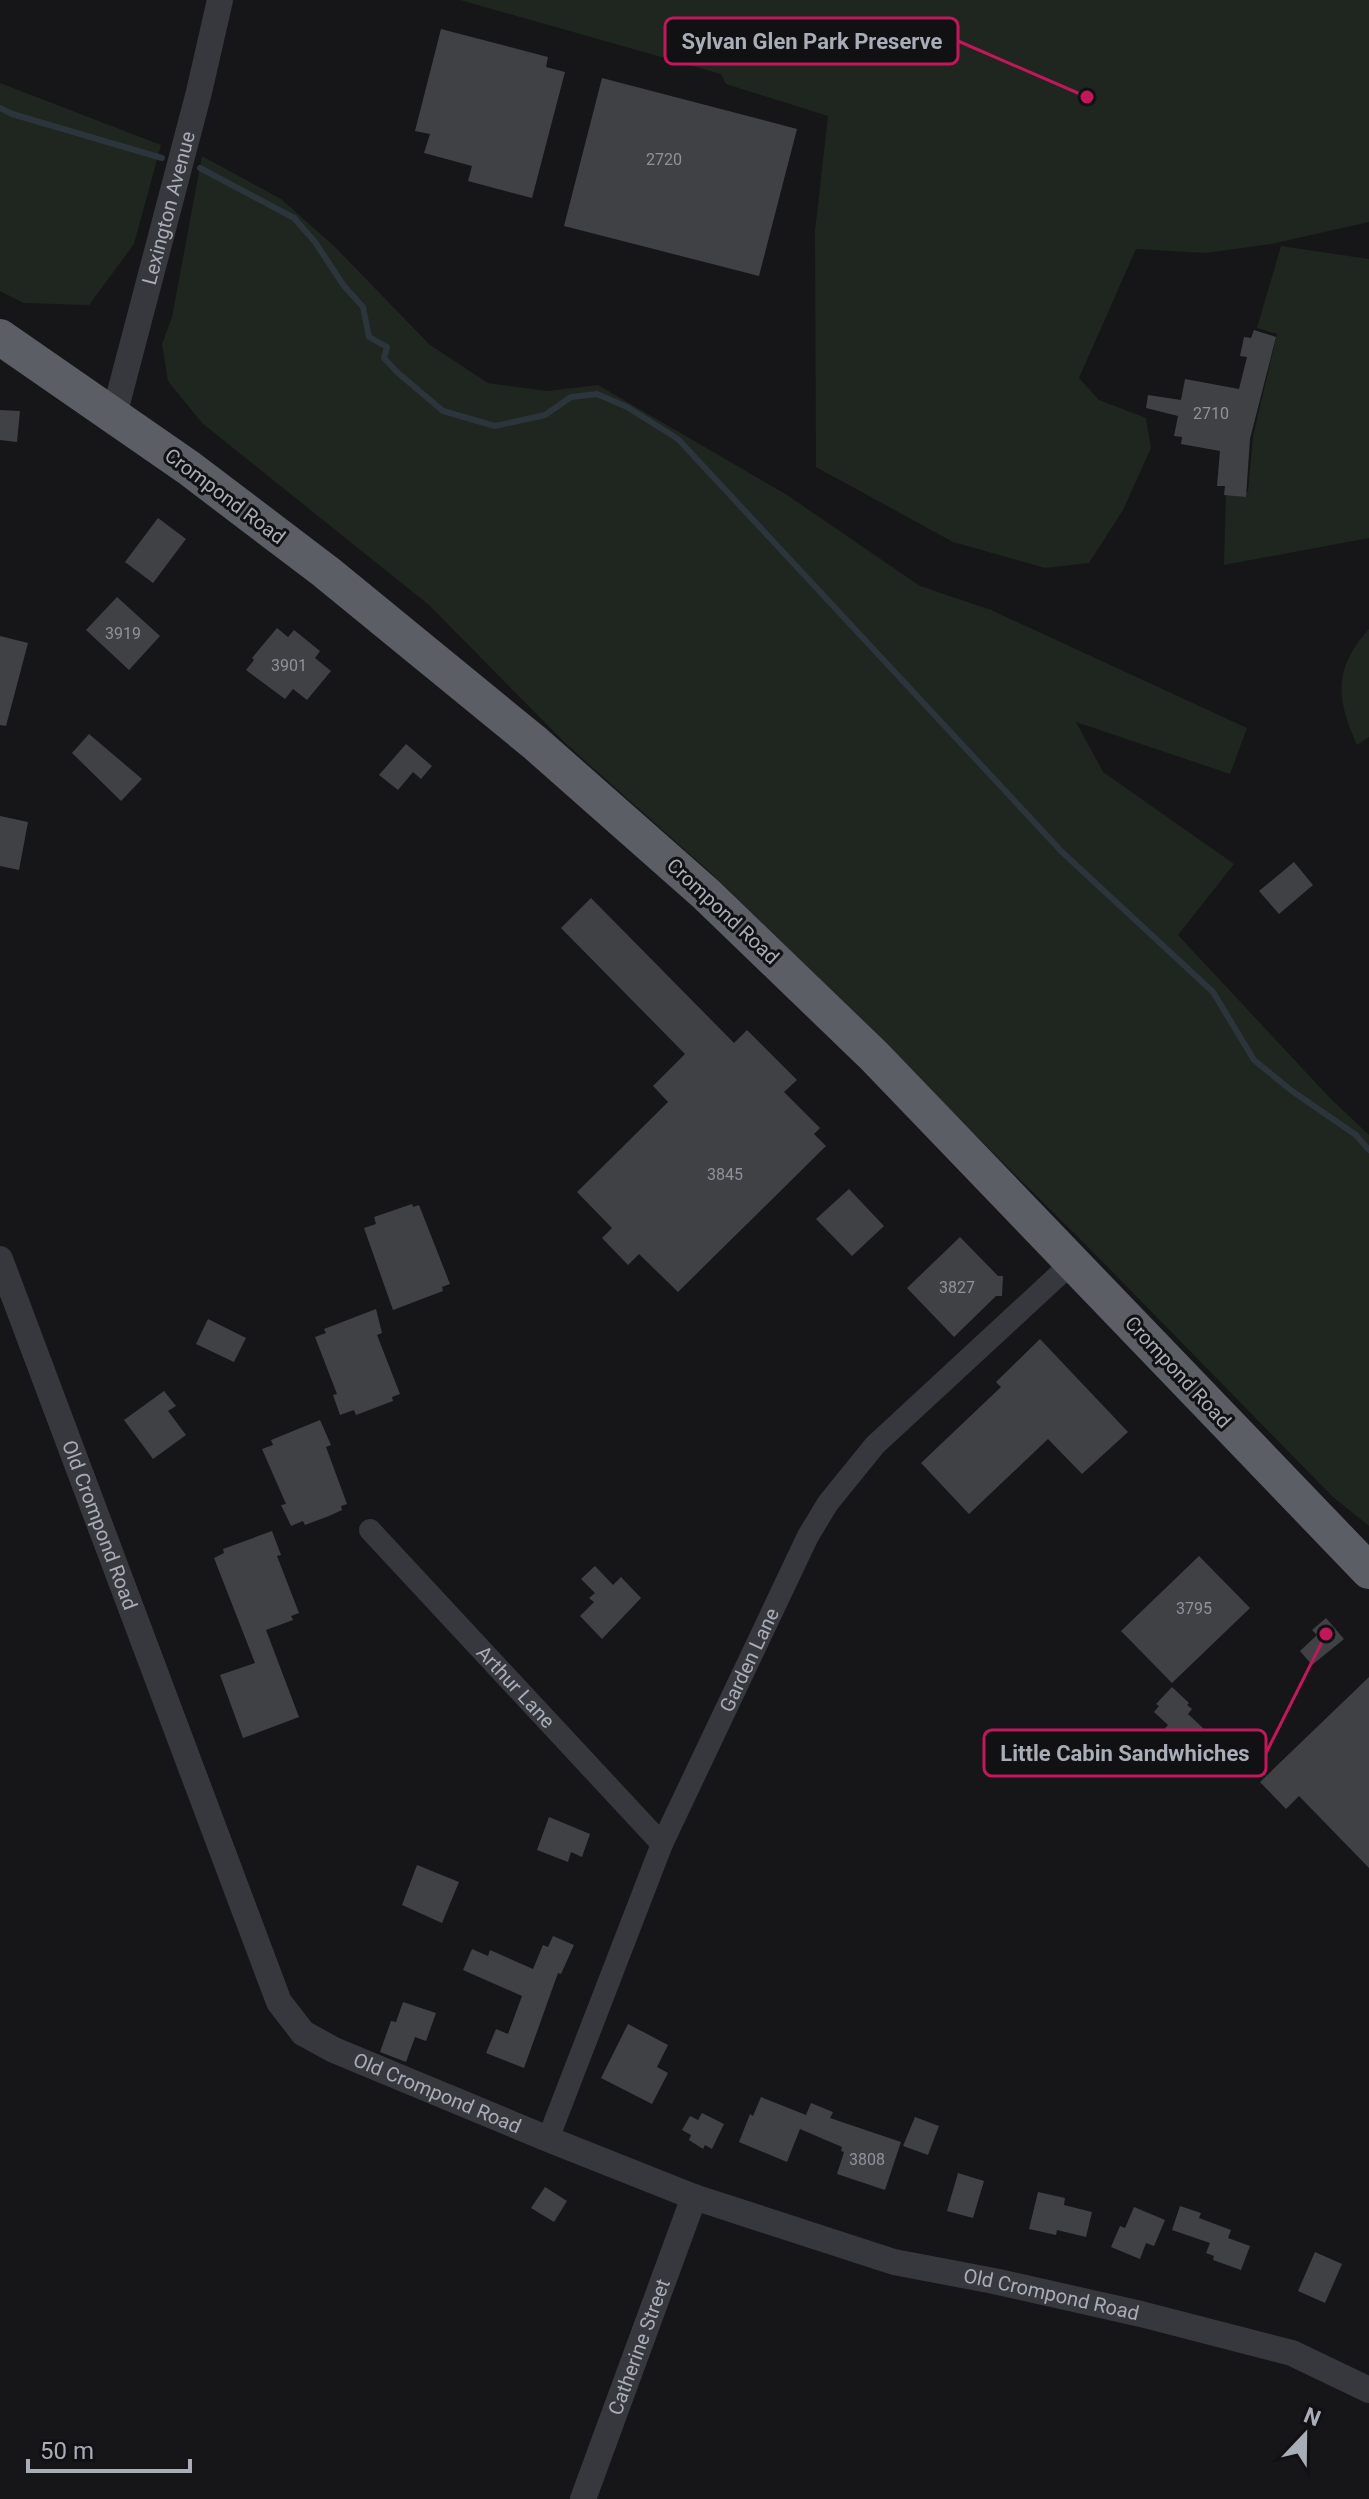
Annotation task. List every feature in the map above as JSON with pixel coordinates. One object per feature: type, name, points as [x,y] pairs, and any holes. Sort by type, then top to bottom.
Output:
[{"type":"highway","name":"Crompond Road","points":[[0,337],[114,415],[326,572],[621,817],[829,1010],[1074,1261],[1369,1571]]},
{"type":"street","name":"Lexington Avenue","points":[[114,415],[199,92],[220,0]]},
{"type":"street","name":"Old Crompond Road","points":[[0,1259],[279,2002],[303,2033],[334,2050],[694,2197],[894,2262],[1126,2310],[1292,2353],[1369,2390]]},
{"type":"street","name":"Garden Lane","points":[[548,2139],[662,1844],[808,1536],[828,1503],[875,1445],[1074,1261]]},
{"type":"street","name":"Arthur Lane","points":[[370,1530],[662,1844]]},
{"type":"street","name":"Catherine Street","points":[[583,2499],[694,2197]]},
{"type":"shaded area","points":[[460,0],[1369,0],[1369,222],[1271,244],[1206,253],[1136,249],[1079,378],[1099,400],[1146,418],[1151,448],[1123,510],[1089,563],[1045,568],[953,542],[816,467],[815,231],[828,116],[726,84],[721,74]]},
{"type":"shaded area","points":[[0,83],[161,145],[134,244],[89,305],[24,303],[0,291]]},
{"type":"shaded area","points":[[202,156],[281,199],[334,246],[430,345],[488,383],[547,391],[598,385],[787,495],[920,586],[991,610],[1247,728],[1230,774],[1076,722],[1103,772],[1234,864],[1178,935],[1329,1097],[1369,1135],[1369,1526],[1333,1497],[1087,1246],[712,874],[565,743],[429,605],[202,423],[168,381],[162,344],[172,317]]},
{"type":"shaded area","points":[[1281,246],[1369,259],[1369,538],[1224,565],[1226,492],[1248,492],[1253,436],[1277,334],[1257,328]]},
{"type":"shaded area","points":[[1369,629],[1369,737],[1357,745],[1345,713],[1342,685],[1349,658]]},
{"type":"building","points":[[441,29],[548,57],[546,67],[565,72],[532,198],[468,181],[472,166],[424,153],[430,134],[415,131]]},
{"type":"building","points":[[602,78],[797,129],[759,276],[564,226]]},
{"type":"building","points":[[1254,330],[1276,337],[1250,439],[1246,497],[1224,495],[1225,486],[1217,486],[1220,451],[1181,444],[1182,437],[1174,436],[1178,416],[1146,408],[1148,395],[1181,400],[1185,379],[1239,389],[1247,357],[1240,356],[1244,337],[1251,338]]},
{"type":"building","points":[[0,410],[20,411],[17,442],[0,440]]},
{"type":"building","points":[[158,518],[186,539],[153,583],[125,562]]},
{"type":"building","points":[[117,597],[160,636],[129,670],[86,630]]},
{"type":"building","points":[[277,628],[288,637],[294,630],[320,651],[315,658],[331,671],[307,700],[293,689],[285,699],[246,670]]},
{"type":"building","points":[[0,636],[28,643],[6,726],[0,725]]},
{"type":"building","points":[[89,734],[142,779],[121,801],[72,753]]},
{"type":"building","points":[[406,744],[432,766],[421,779],[413,772],[398,790],[379,775]]},
{"type":"building","points":[[0,816],[28,822],[19,870],[0,866]]},
{"type":"building","points":[[1294,862],[1313,885],[1279,914],[1259,891]]},
{"type":"building","points":[[591,898],[734,1043],[747,1030],[797,1080],[784,1092],[820,1128],[814,1134],[826,1146],[678,1292],[639,1254],[628,1265],[602,1238],[612,1228],[577,1192],[668,1102],[653,1086],[685,1054],[561,928]]},
{"type":"building","points":[[849,1189],[884,1226],[852,1256],[816,1219]]},
{"type":"building","points":[[412,1204],[413,1207],[419,1205],[450,1284],[442,1287],[443,1291],[393,1310],[364,1228],[376,1224],[374,1217]]},
{"type":"building","points":[[960,1237],[998,1276],[1003,1276],[1002,1296],[996,1296],[954,1337],[907,1288]]},
{"type":"building","points":[[376,1309],[382,1333],[377,1335],[400,1394],[392,1397],[393,1401],[356,1415],[354,1410],[340,1415],[333,1395],[337,1394],[315,1337],[326,1333],[324,1329]]},
{"type":"building","points":[[208,1319],[246,1338],[234,1362],[196,1344]]},
{"type":"building","points":[[1040,1339],[1128,1432],[1082,1474],[1048,1439],[969,1514],[921,1463],[1001,1387],[996,1382]]},
{"type":"building","points":[[164,1391],[176,1406],[168,1411],[186,1435],[153,1459],[124,1420]]},
{"type":"building","points":[[320,1420],[331,1445],[326,1447],[347,1504],[329,1516],[305,1525],[303,1521],[291,1526],[281,1505],[286,1504],[262,1449],[273,1445],[271,1440]]},
{"type":"building","points":[[272,1531],[281,1555],[277,1556],[299,1613],[291,1616],[293,1620],[266,1630],[299,1717],[243,1738],[220,1675],[255,1663],[214,1558],[224,1553],[223,1549]]},
{"type":"building","points":[[1199,1556],[1250,1608],[1172,1683],[1121,1631]]},
{"type":"building","points":[[595,1566],[613,1585],[621,1577],[641,1598],[602,1639],[580,1616],[594,1602],[589,1598],[595,1593],[581,1579]]},
{"type":"building","points":[[1326,1618],[1344,1639],[1312,1665],[1300,1651],[1317,1635],[1312,1630]]},
{"type":"building","points":[[1369,1677],[1369,1868],[1299,1796],[1286,1809],[1260,1782]]},
{"type":"building","points":[[1172,1687],[1189,1703],[1187,1705],[1192,1709],[1188,1714],[1205,1730],[1187,1750],[1178,1742],[1170,1751],[1156,1738],[1168,1725],[1154,1712],[1159,1706],[1156,1704]]},
{"type":"building","points":[[549,1817],[590,1834],[582,1857],[571,1852],[568,1862],[537,1850]]},
{"type":"building","points":[[417,1865],[459,1882],[442,1923],[402,1905]]},
{"type":"building","points":[[553,1936],[574,1945],[561,1974],[558,1973],[524,2068],[486,2053],[496,2029],[508,2034],[522,1996],[463,1970],[472,1949],[488,1956],[490,1950],[533,1969],[543,1945],[548,1947]]},
{"type":"building","points":[[403,2002],[436,2013],[426,2041],[415,2037],[406,2062],[380,2052],[391,2021],[396,2022]]},
{"type":"building","points":[[628,2024],[668,2045],[657,2067],[668,2073],[652,2104],[601,2078]]},
{"type":"building","points":[[761,2097],[806,2115],[811,2103],[833,2112],[830,2118],[901,2142],[885,2190],[837,2174],[844,2152],[841,2151],[842,2147],[800,2129],[787,2162],[739,2142],[750,2114],[753,2116]]},
{"type":"building","points":[[702,2113],[724,2124],[712,2149],[705,2145],[703,2149],[689,2140],[691,2135],[682,2130],[690,2116],[698,2120]]},
{"type":"building","points":[[915,2117],[939,2126],[928,2155],[903,2146]]},
{"type":"building","points":[[958,2173],[984,2181],[973,2218],[947,2211]]},
{"type":"building","points":[[545,2187],[567,2201],[554,2222],[531,2208]]},
{"type":"building","points":[[1038,2192],[1065,2198],[1064,2205],[1092,2212],[1086,2237],[1057,2230],[1056,2235],[1029,2229]]},
{"type":"building","points":[[1180,2206],[1201,2213],[1199,2218],[1231,2230],[1228,2238],[1250,2246],[1241,2270],[1213,2260],[1214,2256],[1206,2253],[1210,2243],[1172,2230]]},
{"type":"building","points":[[1134,2207],[1165,2220],[1154,2246],[1146,2243],[1140,2259],[1111,2247],[1120,2226],[1125,2228]]},
{"type":"building","points":[[1315,2252],[1342,2264],[1325,2303],[1298,2291]]},
{"type":"waterway","points":[[0,108],[162,158]]},
{"type":"waterway","points":[[200,168],[294,218],[363,307],[369,337],[387,347],[384,358],[443,411],[495,426],[545,415],[571,397],[597,394],[627,407],[678,439],[1062,852],[1213,992],[1254,1060],[1292,1091],[1356,1135],[1369,1150]]},
{"type":"place","name":"Sylvan Glen Park Preserve","points":[[1087,97]]},
{"type":"place","name":"Little Cabin Sandwhiches","points":[[1326,1634]]}]
